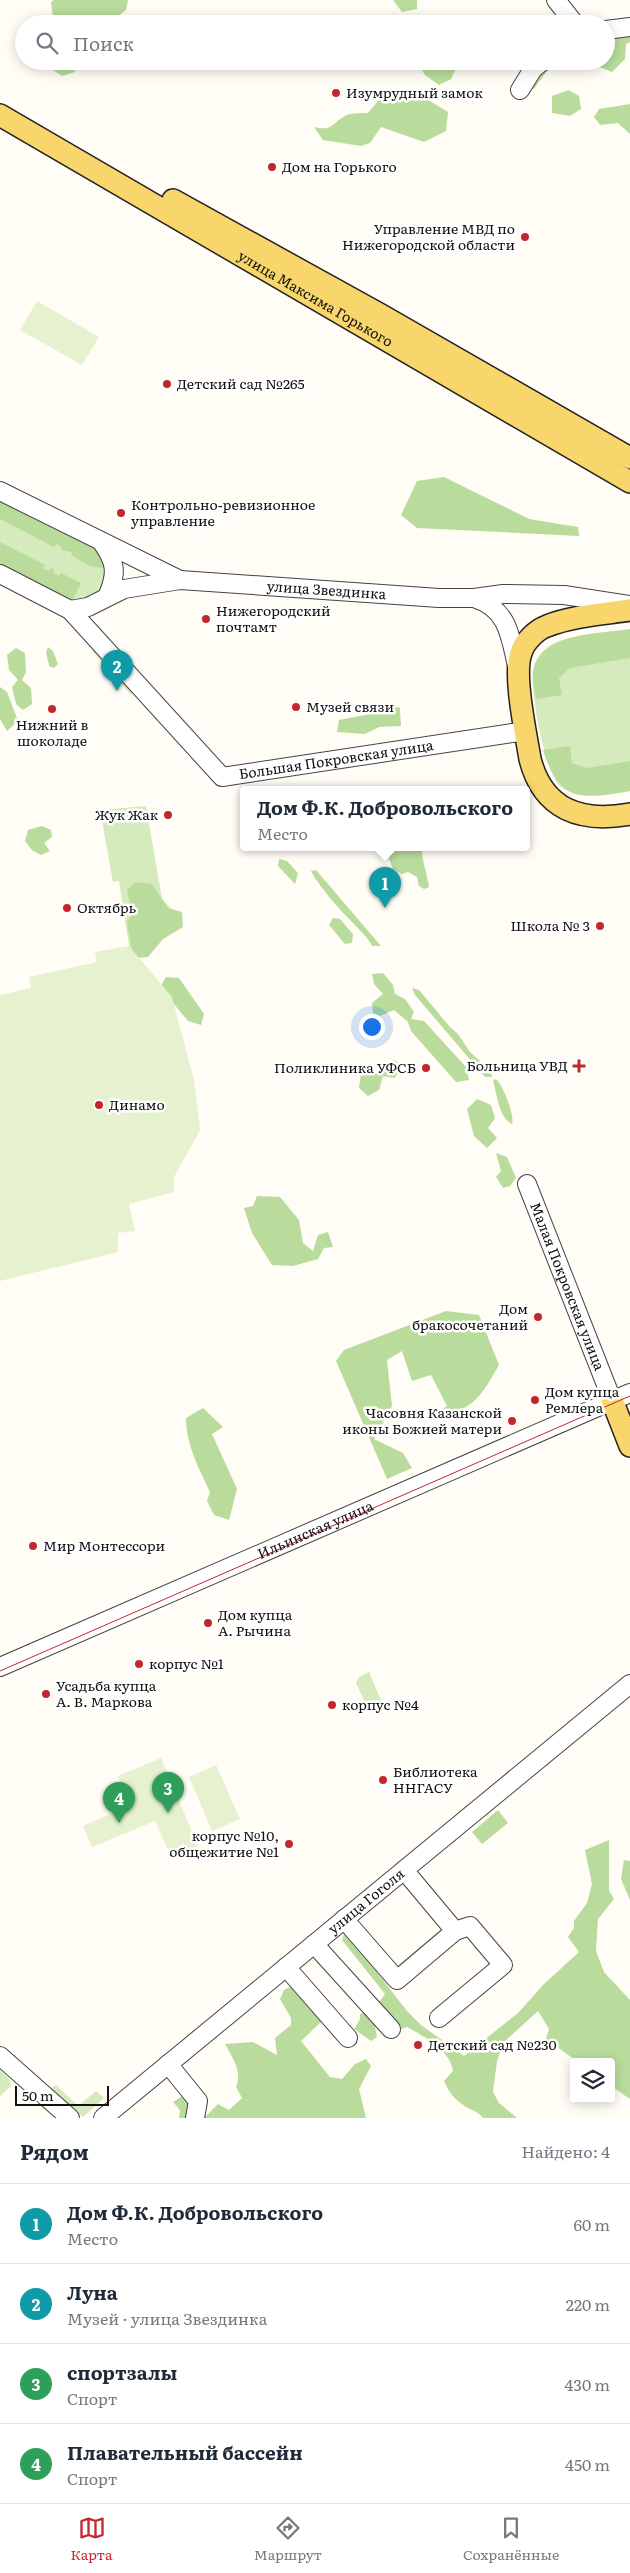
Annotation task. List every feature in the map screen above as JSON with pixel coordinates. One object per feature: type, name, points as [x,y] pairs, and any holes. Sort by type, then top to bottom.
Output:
[{"type":"main road","name":"улица Максима Горького","points":[[0,104],[372,310],[630,458]]},
{"type":"main road","name":"улица Максима Горького","points":[[0,115],[630,482]]},
{"type":"main road","points":[[630,610],[558,622],[544,627],[530,637],[521,651],[518,666],[526,731],[534,773],[546,795],[570,811],[597,817],[630,814]]},
{"type":"main road","name":"Малая Покровская улица","points":[[621,1397],[630,1446]]},
{"type":"street","points":[[556,0],[568,15]]},
{"type":"street","points":[[615,29],[630,27]]},
{"type":"street","points":[[520,90],[532,70]]},
{"type":"street","name":"улица Звездинка","points":[[0,491],[103,544],[180,580]]},
{"type":"street","points":[[103,544],[113,559],[114,573],[108,595]]},
{"type":"street","points":[[0,574],[70,610]]},
{"type":"street","name":"улица Звездинка","points":[[70,610],[88,607],[108,595],[124,589],[180,580],[430,598],[474,598],[503,594],[564,595],[630,605]]},
{"type":"street","name":"улица Звездинка","points":[[474,598],[491,605],[505,622],[518,666]]},
{"type":"street","name":"Большая Покровская улица","points":[[70,610],[222,776],[526,731]]},
{"type":"street","name":"Малая Покровская улица","points":[[527,1184],[621,1397]]},
{"type":"street","name":"Ильинская улица","points":[[0,1667],[621,1397]]},
{"type":"street","name":"улица Гоголя","points":[[102,2118],[630,1684]]},
{"type":"street","points":[[404,1870],[455,1931]]},
{"type":"street","points":[[344,1920],[397,1980],[455,1931],[470,1926],[503,1965],[440,2018]]},
{"type":"street","points":[[314,1944],[391,2029]]},
{"type":"street","points":[[286,1967],[348,2038]]},
{"type":"street","points":[[0,2056],[70,2118]]},
{"type":"street","points":[[168,2064],[198,2101],[195,2118]]},
{"type":"green space","points":[[54,0],[128,0],[126,10],[120,15],[53,15],[51,2]]},
{"type":"green space","points":[[393,0],[417,0],[417,9],[402,12]]},
{"type":"green space","points":[[630,25],[630,42],[626,44],[625,59],[615,69],[615,31]]},
{"type":"green space","points":[[53,70],[75,70],[75,72],[62,76]]},
{"type":"green space","points":[[422,70],[455,70],[451,79],[439,85],[425,75]]},
{"type":"green space","points":[[529,70],[549,70],[534,89],[526,88]]},
{"type":"green space","points":[[412,90],[448,112],[446,131],[424,142],[381,127],[370,143],[361,146],[323,140],[314,127],[330,127],[347,115],[368,113],[384,94]]},
{"type":"green space","points":[[569,90],[579,96],[581,109],[570,116],[552,113],[552,96]]},
{"type":"green space","points":[[630,104],[630,134],[618,123],[600,125],[594,117],[599,109]]},
{"type":"green space","points":[[37,301],[99,337],[82,365],[20,330]]},
{"type":"green space","points":[[444,477],[529,519],[578,527],[579,536],[417,528],[401,515],[417,481]]},
{"type":"green space","points":[[0,498],[109,569],[100,593],[76,603],[0,567]]},
{"type":"green space","points":[[0,498],[99,548],[109,569],[90,566],[71,555],[72,552],[60,550],[62,547],[56,544],[54,547],[0,519]]},
{"type":"green space","points":[[0,542],[45,565],[43,568],[49,571],[51,568],[55,570],[53,573],[60,576],[61,573],[81,583],[72,602],[0,567]]},
{"type":"green space","points":[[630,629],[630,791],[594,796],[576,794],[560,786],[554,778],[549,765],[539,730],[533,693],[533,669],[543,651],[555,643],[575,637]]},
{"type":"green space","points":[[630,629],[630,658],[570,668],[559,678],[562,695],[536,699],[533,679],[534,668],[540,656],[549,647],[574,637]]},
{"type":"green space","points":[[48,647],[53,651],[58,664],[54,668],[49,666],[46,652]]},
{"type":"green space","points":[[16,648],[25,653],[26,672],[22,680],[31,688],[32,704],[23,710],[16,704],[12,687],[18,680],[9,670],[7,655]]},
{"type":"green space","points":[[95,648],[132,690],[131,695],[92,651]]},
{"type":"green space","points":[[0,687],[7,692],[18,721],[7,731],[0,719]]},
{"type":"green space","points":[[397,707],[400,708],[401,726],[379,727],[365,734],[337,732],[339,720],[391,710]]},
{"type":"green space","points":[[570,746],[572,763],[587,768],[630,761],[630,791],[585,796],[565,788],[557,780],[543,750]]},
{"type":"green space","points":[[146,806],[162,899],[180,918],[140,957],[129,946],[119,881],[113,882],[100,810]]},
{"type":"green space","points":[[42,826],[51,830],[52,837],[44,843],[50,851],[41,855],[32,850],[25,841],[28,830]]},
{"type":"green space","points":[[391,851],[422,851],[429,887],[424,889],[419,886],[417,877],[408,872],[402,874],[393,869],[389,859]]},
{"type":"green space","points":[[279,859],[287,861],[298,873],[295,884],[278,866]]},
{"type":"green space","points":[[316,870],[381,946],[372,946],[331,899],[311,871]]},
{"type":"green space","points":[[136,882],[152,884],[168,908],[182,912],[183,927],[163,939],[148,957],[137,958],[132,952],[127,922],[132,915],[127,890]]},
{"type":"green space","points":[[333,918],[340,919],[353,934],[352,943],[345,944],[329,925]]},
{"type":"green space","name":"Динамо","points":[[129,946],[172,997],[194,1080],[200,1130],[174,1177],[174,1192],[129,1204],[135,1231],[118,1233],[118,1252],[0,1281],[0,995],[31,988],[29,977],[97,962],[95,952]]},
{"type":"green space","points":[[383,973],[393,985],[395,994],[405,999],[414,1012],[411,1019],[424,1021],[466,1067],[469,1080],[456,1082],[411,1031],[408,1022],[394,1010],[380,1016],[373,1013],[372,1003],[383,994],[374,984],[372,974]]},
{"type":"green space","points":[[166,977],[179,978],[204,1014],[201,1025],[188,1021],[160,987]]},
{"type":"green space","points":[[412,988],[419,990],[458,1034],[470,1052],[491,1071],[492,1077],[485,1077],[415,995]]},
{"type":"green space","points":[[394,1060],[402,1065],[395,1078],[383,1076],[379,1090],[368,1096],[359,1088],[361,1073],[376,1074],[382,1065]]},
{"type":"green space","points":[[496,1079],[508,1101],[512,1114],[512,1124],[504,1117],[501,1111],[493,1081]]},
{"type":"green space","points":[[477,1099],[491,1105],[495,1118],[488,1128],[497,1138],[487,1148],[474,1136],[467,1109]]},
{"type":"green space","points":[[496,1153],[507,1157],[516,1178],[510,1186],[503,1188],[496,1177],[501,1171]]},
{"type":"green space","points":[[257,1196],[280,1197],[299,1220],[303,1243],[313,1251],[318,1235],[328,1232],[333,1247],[324,1248],[318,1259],[293,1266],[272,1265],[252,1233],[244,1208],[253,1206]]},
{"type":"green space","points":[[446,1311],[479,1315],[499,1365],[480,1395],[473,1402],[456,1411],[431,1416],[447,1406],[431,1375],[412,1381],[402,1351],[387,1360],[392,1406],[374,1439],[403,1453],[412,1468],[387,1479],[336,1361],[344,1350]]},
{"type":"green space","points":[[203,1408],[223,1427],[212,1434],[237,1489],[229,1520],[214,1515],[207,1501],[210,1492],[188,1438],[186,1418]]},
{"type":"green space","points":[[369,1672],[384,1707],[374,1712],[368,1709],[356,1683],[359,1677]]},
{"type":"green space","points":[[161,1758],[198,1846],[171,1857],[155,1821],[92,1847],[83,1826],[130,1805],[118,1776]]},
{"type":"green space","points":[[216,1765],[240,1819],[212,1831],[189,1777]]},
{"type":"green space","points":[[498,1810],[508,1823],[482,1844],[472,1832]]},
{"type":"green space","points":[[609,1840],[609,1891],[614,1899],[598,1919],[596,1951],[604,1972],[630,2000],[630,2099],[615,2089],[615,2058],[572,2058],[546,2039],[549,2029],[538,2011],[504,2042],[497,2061],[493,2092],[499,2103],[517,2118],[483,2118],[459,2102],[451,2094],[444,2081],[453,2071],[447,2057],[436,2045],[407,2027],[398,2030],[384,2022],[375,2027],[377,2037],[371,2041],[354,2029],[360,2019],[360,2014],[374,2010],[385,1994],[342,1940],[345,1931],[407,2011],[421,2025],[464,2056],[518,2013],[544,1984],[579,1952],[568,1937],[574,1928],[574,1921],[587,1903],[592,1884],[585,1850]]},
{"type":"green space","points":[[624,1860],[630,1861],[630,1900],[621,1879]]},
{"type":"green space","points":[[296,1984],[304,2003],[322,2021],[301,2041],[330,2077],[342,2079],[355,2064],[366,2059],[371,2066],[359,2089],[366,2118],[179,2118],[180,2110],[173,2102],[187,2093],[206,2116],[218,2104],[229,2110],[242,2098],[236,2087],[238,2076],[236,2065],[225,2044],[253,2042],[277,2055],[275,2038],[291,2025],[291,2018],[280,1999],[284,1990]]},
{"type":"green space","points":[[0,2070],[9,2079],[11,2086],[0,2096]]},
{"type":"green space","points":[[56,2085],[78,2106],[96,2091],[104,2098],[83,2117],[51,2088]]},
{"type":"tram line","points":[[0,1671],[630,1396]]},
{"type":"place","name":"Изумрудный замок","points":[[336,93]]},
{"type":"place","name":"Дом на Горького","points":[[272,167]]},
{"type":"place","name":"Управление МВД по Нижегородской области","points":[[525,237]]},
{"type":"place","name":"Детский сад №265","points":[[167,384]]},
{"type":"place","name":"Контрольно-ревизионное управление","points":[[121,513]]},
{"type":"place","name":"Нижегородский почтамт","points":[[206,619]]},
{"type":"place","name":"Луна","points":[[117,691]]},
{"type":"place","name":"Музей связи","points":[[296,707]]},
{"type":"place","name":"Нижний в шоколаде","points":[[52,709]]},
{"type":"place","name":"Жук Жак","points":[[168,815]]},
{"type":"place","name":"Октябрь","points":[[67,908]]},
{"type":"place","name":"Дом Ф.К. Добровольского","points":[[385,908]]},
{"type":"place","name":"Школа № 3","points":[[600,926]]},
{"type":"place","name":"Больница УВД","points":[[579,1066]]},
{"type":"place","name":"Поликлиника УФСБ","points":[[426,1068]]},
{"type":"place","name":"Динамо","points":[[99,1105]]},
{"type":"place","name":"Дом бракосочетаний","points":[[538,1317]]},
{"type":"place","name":"Дом купца Ремлера","points":[[535,1400]]},
{"type":"place","name":"Часовня Казанской иконы Божией матери","points":[[512,1421]]},
{"type":"place","name":"Мир Монтессори","points":[[33,1546]]},
{"type":"place","name":"Дом купца А. Рычина","points":[[208,1623]]},
{"type":"place","name":"корпус №1","points":[[139,1664]]},
{"type":"place","name":"Усадьба купца А. В. Маркова","points":[[46,1694]]},
{"type":"place","name":"корпус №4","points":[[332,1705]]},
{"type":"place","name":"Библиотека ННГАСУ","points":[[383,1780]]},
{"type":"place","name":"спортзалы","points":[[168,1813]]},
{"type":"place","name":"Плавательный бассейн","points":[[119,1823]]},
{"type":"place","name":"корпус №10, общежитие №1","points":[[289,1844]]},
{"type":"place","name":"Детский сад №230","points":[[418,2045]]}]
